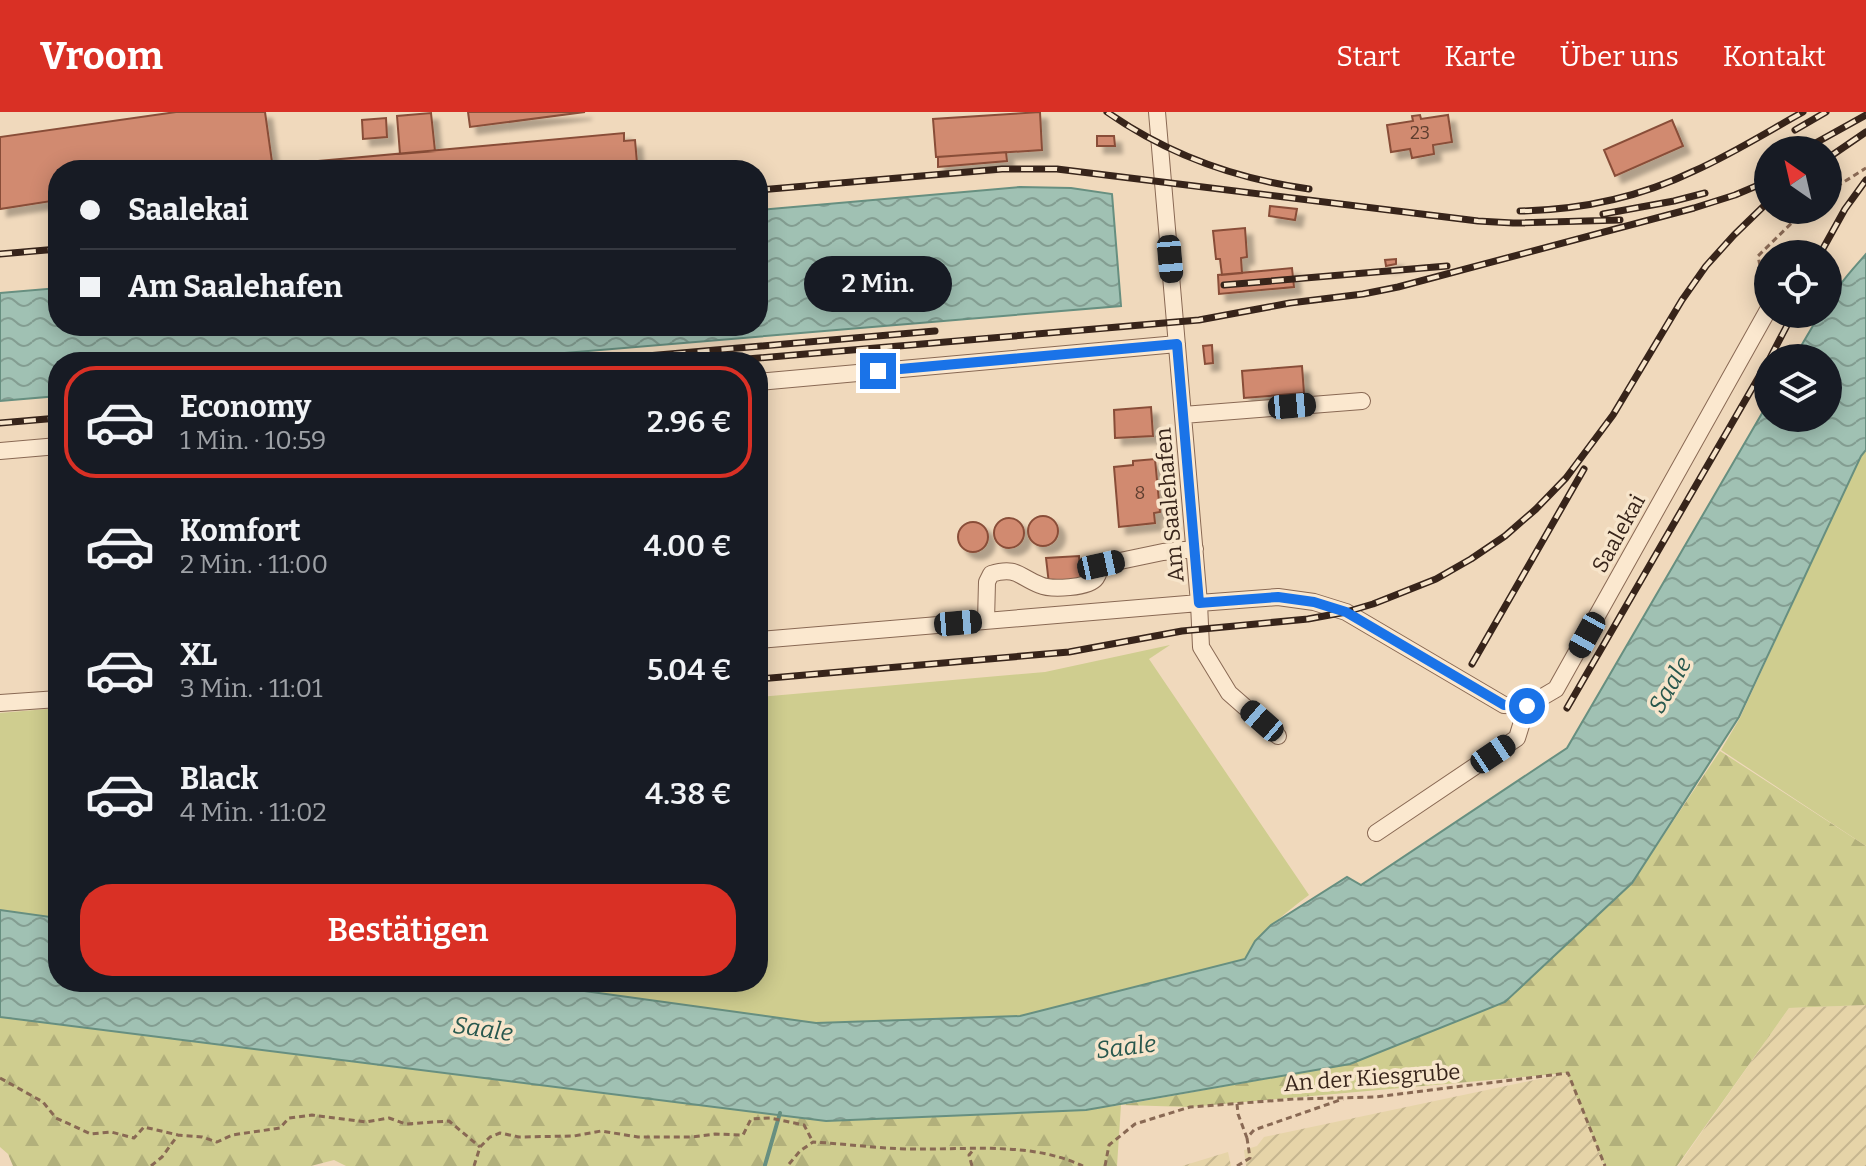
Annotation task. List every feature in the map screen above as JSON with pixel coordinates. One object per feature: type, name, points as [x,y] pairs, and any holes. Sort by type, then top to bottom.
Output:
[{"type":"lane","name":"Am Saalehafen","points":[[768,639],[1199,603],[1157,112]]},
{"type":"lane","name":"Saalekai","points":[[1527,706],[1556,689],[1757,328]]},
{"type":"lane","points":[[768,381],[1177,344]]},
{"type":"lane","points":[[1183,415],[1362,401]]},
{"type":"lane","points":[[0,451],[48,447]]},
{"type":"lane","points":[[986,621],[987,582],[991,574],[1004,570],[1024,575],[1042,586],[1067,587],[1089,584],[1097,578],[1101,565],[1163,552],[1195,549]]},
{"type":"lane","points":[[1278,736],[1229,693],[1201,647],[1199,603],[1278,597],[1314,602],[1368,624],[1504,705],[1527,706],[1517,738],[1376,833]]},
{"type":"lane","points":[[0,703],[48,700]]},
{"type":"path","points":[[1842,183],[1866,168]]},
{"type":"path","points":[[1774,240],[1791,224]]},
{"type":"path","name":"An der Kiesgrube","points":[[1105,1166],[1109,1145],[1135,1124],[1190,1107],[1375,1097],[1568,1073],[1605,1166]]},
{"type":"path","points":[[0,1078],[43,1102],[56,1118],[91,1134],[111,1132],[134,1138],[144,1127],[217,1142],[232,1135],[280,1128],[289,1118],[312,1115],[366,1122],[389,1118],[406,1124],[449,1121],[480,1147]]},
{"type":"path","points":[[1247,1138],[1254,1130],[1347,1098]]},
{"type":"path","points":[[1237,1103],[1250,1158],[1237,1166]]},
{"type":"path","points":[[474,1166],[480,1147],[490,1137],[500,1133],[519,1137],[574,1136],[601,1131],[638,1137],[743,1135],[751,1119],[775,1118],[804,1125],[813,1142]]},
{"type":"path","points":[[151,1166],[178,1135]]},
{"type":"path","points":[[789,1164],[813,1142],[922,1149],[1021,1148],[1063,1157],[1083,1166]]},
{"type":"path","points":[[972,1166],[969,1155],[975,1148]]},
{"type":"shaded area","points":[[1866,1005],[1866,1166],[1678,1166],[1789,1008]]},
{"type":"shaded area","points":[[1568,1073],[1605,1166],[1246,1166],[1244,1150],[1257,1146],[1264,1137]]},
{"type":"shaded area","points":[[1228,1152],[1231,1166],[1182,1166]]},
{"type":"green space","points":[[1866,450],[1866,846],[1721,750],[1740,718]]},
{"type":"green space","points":[[1170,645],[1149,659],[1309,895],[1266,931],[1245,959],[1020,1016],[816,1023],[591,992],[768,992],[768,696],[1045,672]]},
{"type":"green space","points":[[48,709],[48,917],[0,910],[0,713]]},
{"type":"green space","points":[[1720,751],[1866,846],[1866,1005],[1789,1008],[1677,1166],[1605,1166],[1567,1073],[1190,1107],[1121,1105],[1350,1064],[1632,883]]},
{"type":"green space","points":[[0,1017],[826,1121],[1086,1110],[1121,1105],[1117,1166],[346,1166],[334,1160],[311,1166],[13,1166],[8,1154],[0,1147]]},
{"type":"water","points":[[1020,187],[1071,188],[1112,194],[1121,306],[768,336],[768,209]]},
{"type":"water","name":"Saale","points":[[1866,254],[1866,450],[1739,717],[1632,883],[1505,1002],[1350,1064],[1086,1110],[826,1121],[0,1017],[0,910],[48,917],[48,992],[591,992],[816,1023],[1020,1016],[1245,959],[1255,941],[1271,925],[1347,877],[1361,885],[1567,748],[1754,427],[1754,432],[1842,432],[1842,344],[1802,344],[1812,328],[1842,328],[1842,283]]},
{"type":"water","points":[[48,289],[48,336],[766,336],[576,352],[48,352],[48,397],[0,401],[0,293]]},
{"type":"building","points":[[176,112],[265,112],[272,160],[48,160],[48,202],[0,209],[0,137]]},
{"type":"building","points":[[468,112],[585,112],[470,127]]},
{"type":"building","points":[[1040,112],[1042,150],[936,157],[933,119]]},
{"type":"building","points":[[431,113],[435,151],[400,154],[397,116]]},
{"type":"building","points":[[1420,115],[1421,119],[1448,115],[1452,142],[1433,145],[1434,154],[1412,158],[1410,149],[1391,152],[1387,125],[1413,121],[1412,116]]},
{"type":"building","points":[[386,118],[387,137],[363,139],[362,120]]},
{"type":"building","points":[[1672,120],[1683,146],[1615,176],[1604,150]]},
{"type":"building","points":[[624,133],[624,141],[635,140],[637,160],[330,160]]},
{"type":"building","points":[[1097,136],[1114,136],[1115,146],[1097,146]]},
{"type":"building","points":[[1006,152],[1007,161],[938,167],[938,157]]},
{"type":"building","points":[[1270,206],[1297,209],[1295,220],[1269,216]]},
{"type":"building","points":[[1245,228],[1247,257],[1241,258],[1242,273],[1222,275],[1220,259],[1216,259],[1213,231]]},
{"type":"building","points":[[1396,259],[1396,264],[1386,266],[1385,260]]},
{"type":"building","points":[[1292,268],[1294,287],[1219,294],[1218,275]]},
{"type":"building","points":[[1212,345],[1213,363],[1205,364],[1203,346]]},
{"type":"building","points":[[1302,366],[1304,393],[1244,398],[1242,371]]},
{"type":"building","points":[[1151,407],[1153,436],[1115,438],[1114,410]]},
{"type":"building","points":[[1155,459],[1160,512],[1154,513],[1155,523],[1119,527],[1114,467]]},
{"type":"building","points":[[1043,516],[1054,520],[1058,531],[1054,542],[1043,546],[1032,542],[1028,531],[1032,520]]},
{"type":"building","points":[[1009,518],[1020,522],[1024,533],[1020,544],[1009,548],[998,544],[994,533],[998,522]]},
{"type":"building","points":[[973,522],[984,526],[988,537],[984,548],[973,552],[962,548],[958,537],[962,526]]},
{"type":"building","points":[[1079,556],[1081,582],[1049,584],[1046,558]]},
{"type":"waterway","points":[[765,1165],[780,1113]]},
{"type":"railway","points":[[1107,112],[1154,140],[1203,162],[1255,179],[1309,189]]},
{"type":"railway","points":[[1520,211],[1587,205],[1652,188],[1722,157],[1803,112]]},
{"type":"railway","points":[[1795,130],[1826,112]]},
{"type":"railway","points":[[1828,136],[1866,115]]},
{"type":"railway","points":[[1842,148],[1866,132]]},
{"type":"railway","points":[[768,189],[1002,169],[1057,169],[1478,221],[1620,220]]},
{"type":"railway","points":[[1828,240],[1866,180]]},
{"type":"railway","points":[[768,357],[1199,320],[1290,303],[1363,294],[1694,208],[1754,187]]},
{"type":"railway","points":[[1603,214],[1705,193]]},
{"type":"railway","points":[[768,678],[1069,652],[1182,631],[1308,619],[1373,604],[1436,579],[1505,536],[1566,478],[1613,415],[1706,266],[1754,216]]},
{"type":"railway","points":[[0,254],[48,250]]},
{"type":"railway","points":[[1224,285],[1447,266]]},
{"type":"railway","points":[[1777,344],[1786,328]]},
{"type":"railway","points":[[693,352],[935,331]]},
{"type":"railway","points":[[1567,708],[1754,385]]},
{"type":"railway","points":[[0,423],[48,419]]},
{"type":"railway","points":[[1472,664],[1584,469]]},
{"type":"route","points":[[878,371],[1177,344],[1199,603],[1278,597],[1314,602],[1346,612],[1504,705],[1527,706]]}]
